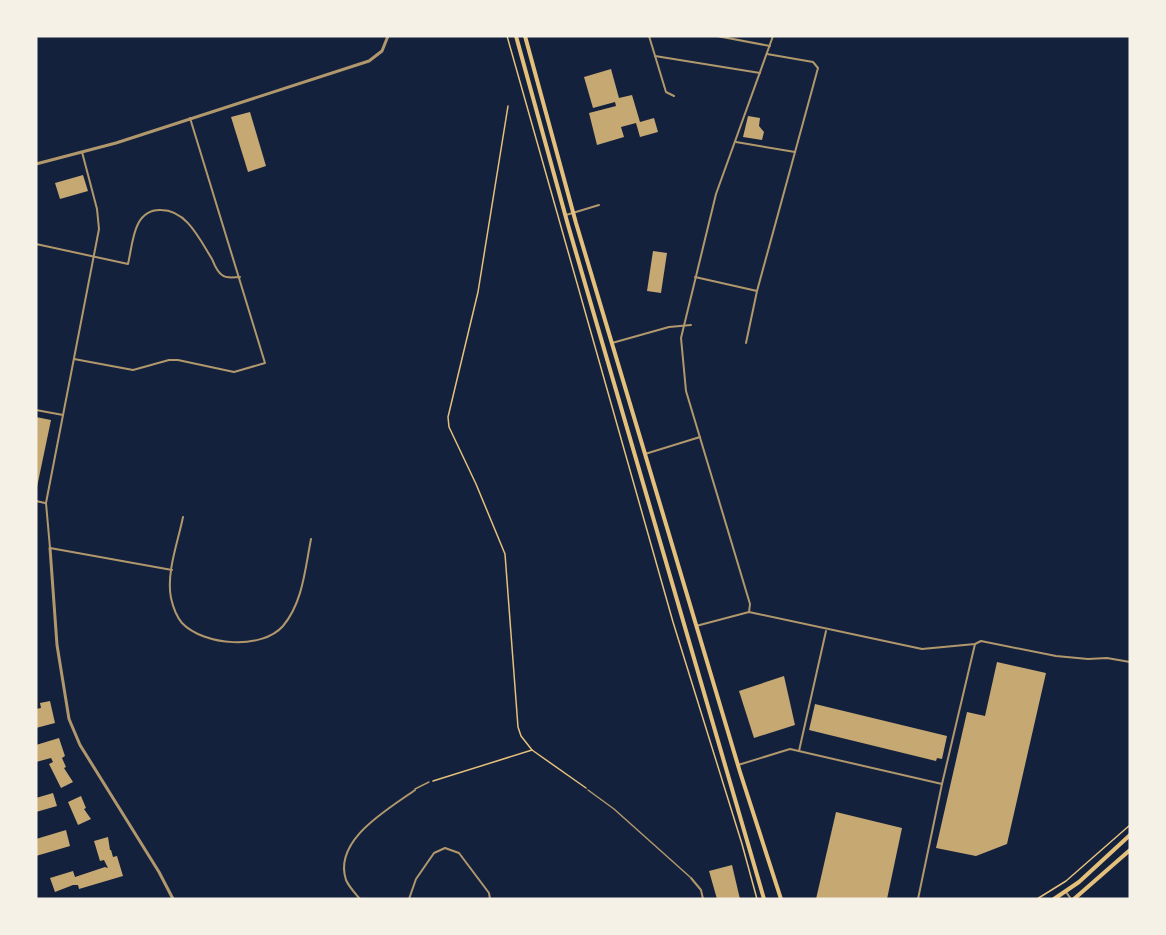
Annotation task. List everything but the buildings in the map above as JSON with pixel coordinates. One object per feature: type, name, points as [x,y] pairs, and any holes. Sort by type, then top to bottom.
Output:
[{"type":"main road","points":[[516,36],[764,899]]},
{"type":"main road","points":[[525,36],[573,213],[738,765],[781,899]]},
{"type":"main road","points":[[1054,899],[1066,892],[1130,835]]},
{"type":"main road","points":[[1073,899],[1130,850]]},
{"type":"street","points":[[36,164],[82,152],[369,61],[382,51],[388,36]]},
{"type":"street","points":[[649,36],[666,92],[674,96]]},
{"type":"street","points":[[717,36],[770,46]]},
{"type":"street","points":[[749,612],[750,604],[686,391],[681,338],[716,194],[773,36]]},
{"type":"street","points":[[746,343],[757,291],[818,69],[813,63],[767,54]]},
{"type":"street","points":[[655,56],[760,73]]},
{"type":"street","points":[[74,359],[128,370],[169,360],[234,372],[266,363],[190,118]]},
{"type":"street","points":[[735,142],[795,152]]},
{"type":"street","points":[[82,152],[99,229],[46,503],[57,645],[69,719],[80,745],[159,872],[173,899]]},
{"type":"street","points":[[566,215],[598,205]]},
{"type":"street","points":[[36,244],[128,264],[136,225],[140,218],[152,210],[166,210],[177,213],[194,229],[220,274],[228,278],[240,277]]},
{"type":"street","points":[[695,277],[757,291]]},
{"type":"street","points":[[612,343],[669,327],[691,326]]},
{"type":"street","points":[[36,410],[64,416]]},
{"type":"street","points":[[645,454],[700,437]]},
{"type":"street","points":[[36,501],[46,503]]},
{"type":"street","points":[[183,517],[172,570],[171,597],[181,622],[187,628],[214,639],[252,643],[276,634],[294,610],[298,599],[310,539]]},
{"type":"street","points":[[50,548],[172,570]]},
{"type":"street","points":[[696,626],[749,612],[922,649],[975,645],[981,641],[1056,656],[1088,660],[1107,658],[1130,662]]},
{"type":"street","points":[[799,751],[827,630]]},
{"type":"street","points":[[918,899],[975,645]]},
{"type":"street","points":[[738,765],[789,749],[942,784]]},
{"type":"street","points":[[360,899],[347,883],[345,874],[344,860],[350,844],[385,812],[415,790]]},
{"type":"street","points":[[409,899],[416,879],[434,853],[445,848],[459,853],[489,893],[490,899]]},
{"type":"street","points":[[691,878],[701,890],[703,899]]},
{"type":"street","points":[[1066,892],[1073,899]]},
{"type":"lane","points":[[415,790],[429,782]]},
{"type":"lane","points":[[588,790],[614,809],[691,878]]},
{"type":"path","points":[[507,36],[664,589],[757,899]]},
{"type":"path","points":[[508,106],[478,292],[448,417],[449,427],[505,554],[518,727],[521,736],[532,750],[588,790]]},
{"type":"path","points":[[429,782],[532,750]]},
{"type":"path","points":[[1037,899],[1066,880],[1130,825]]}]
